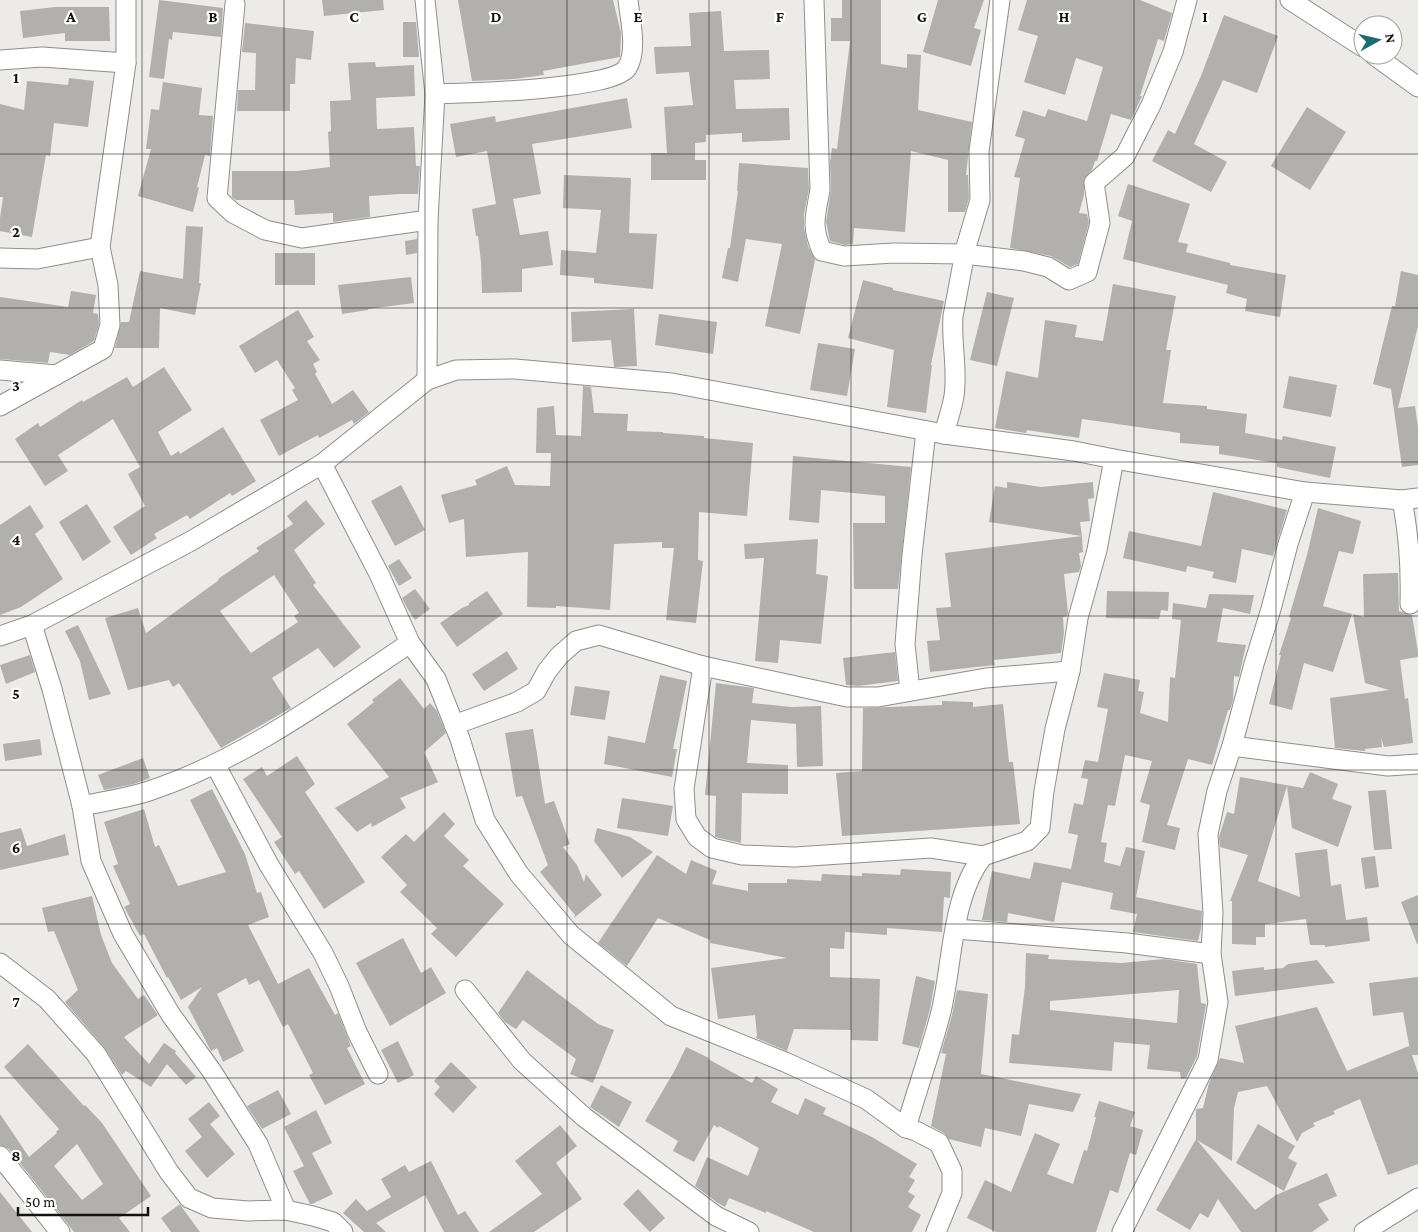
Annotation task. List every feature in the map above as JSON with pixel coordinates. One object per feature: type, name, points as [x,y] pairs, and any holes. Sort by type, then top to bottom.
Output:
[{"type":"street","points":[[0,406],[103,349],[110,324],[108,285],[100,248],[126,63],[126,0]]},
{"type":"street","points":[[425,0],[435,94],[428,220],[427,380]]},
{"type":"street","points":[[435,94],[515,92],[593,82],[614,75],[626,69],[632,57],[632,27],[628,0]]},
{"type":"street","points":[[814,0],[820,190],[814,218],[815,235],[822,252],[844,256],[894,253],[964,254],[1024,261],[1048,267],[1069,280],[1087,272],[1100,223],[1094,183],[1125,156],[1151,105],[1173,52],[1187,0]]},
{"type":"street","points":[[910,691],[905,644],[912,555],[935,433],[954,395],[955,349],[953,316],[964,254],[980,200],[980,151],[1000,0]]},
{"type":"street","points":[[1290,0],[1353,41]]},
{"type":"street","points":[[235,4],[217,198],[233,213],[265,230],[302,238],[428,220]]},
{"type":"street","points":[[0,60],[42,57],[126,63]]},
{"type":"street","points":[[1388,65],[1418,87]]},
{"type":"street","points":[[0,258],[37,259],[100,248]]},
{"type":"street","points":[[0,636],[32,625],[191,541],[322,464],[427,380],[456,370],[515,369],[672,382],[935,433],[1074,451],[1305,492],[1410,499],[1407,524],[1411,573],[1410,604]]},
{"type":"street","points":[[0,370],[56,375]]},
{"type":"street","points":[[703,666],[684,789],[686,819],[696,837],[712,848],[742,855],[795,857],[931,848],[983,856],[1027,841],[1040,828],[1044,791],[1055,729],[1070,671],[1078,618],[1097,550],[1114,459]]},
{"type":"street","points":[[322,464],[379,574],[410,643],[436,679],[460,739],[485,820],[519,874],[571,935],[671,1016],[785,1062],[866,1098],[906,1128],[939,1143],[952,1170],[952,1193],[936,1232]]},
{"type":"street","points":[[1122,1232],[1208,1060],[1218,1002],[1211,954],[1212,905],[1208,834],[1217,791],[1232,746],[1254,664],[1272,609],[1288,544],[1305,492]]},
{"type":"street","points":[[32,625],[52,689],[82,806],[90,861],[123,934],[171,1015],[211,1070],[258,1144],[286,1210]]},
{"type":"street","points":[[454,725],[516,702],[536,691],[547,671],[559,656],[576,641],[599,635],[703,666],[847,697],[878,697],[986,678],[1070,671]]},
{"type":"street","points":[[82,806],[148,791],[215,764],[259,742],[410,643]]},
{"type":"street","points":[[1232,746],[1388,766],[1418,764]]},
{"type":"street","points":[[215,764],[269,865],[324,952],[357,1032],[378,1074]]},
{"type":"street","points":[[906,1128],[941,1011],[963,893],[973,868],[983,856]]},
{"type":"street","points":[[956,929],[1127,943],[1211,954]]},
{"type":"street","points":[[0,963],[47,999],[96,1054],[169,1172],[189,1198],[212,1208],[248,1211],[286,1210],[333,1222],[343,1232]]},
{"type":"street","points":[[465,990],[522,1061],[584,1117],[716,1216],[749,1232]]},
{"type":"street","points":[[0,1156],[60,1232]]},
{"type":"street","points":[[1364,1232],[1418,1198]]},
{"type":"building","points":[[159,0],[223,8],[221,37],[173,32],[172,40],[169,39],[164,79],[149,77]]},
{"type":"building","points":[[322,0],[383,0],[384,10],[324,16]]},
{"type":"building","points":[[458,0],[613,0],[621,33],[620,57],[543,71],[544,75],[472,81]]},
{"type":"building","points":[[842,0],[881,0],[881,64],[907,68],[907,54],[921,55],[918,110],[972,122],[966,175],[968,175],[969,198],[965,212],[948,212],[948,160],[911,151],[905,232],[854,228],[853,244],[845,245],[830,241],[826,222],[831,190],[830,162],[832,148],[837,149],[850,41],[831,41],[831,18],[842,18]]},
{"type":"building","points":[[938,0],[984,0],[974,28],[981,30],[971,66],[923,52]]},
{"type":"building","points":[[1027,0],[1140,0],[1172,13],[1164,41],[1158,39],[1140,96],[1142,96],[1131,120],[1111,114],[1097,161],[1095,161],[1092,170],[1084,179],[1084,195],[1079,213],[1087,214],[1089,222],[1078,264],[1070,267],[1051,256],[1010,248],[1020,178],[1014,177],[1025,139],[1015,136],[1023,110],[1045,117],[1048,109],[1087,121],[1103,67],[1076,58],[1065,95],[1024,82],[1038,36],[1018,30]]},
{"type":"building","points":[[55,7],[109,7],[110,41],[65,41],[65,33],[23,38],[20,11]]},
{"type":"building","points":[[721,11],[724,51],[769,50],[770,79],[734,80],[736,109],[789,108],[790,140],[742,142],[742,133],[706,135],[706,142],[695,143],[695,160],[706,160],[706,180],[651,180],[651,153],[667,153],[664,107],[693,105],[689,72],[656,74],[654,47],[691,46],[689,13]]},
{"type":"building","points":[[1224,15],[1278,36],[1257,93],[1223,80],[1194,144],[1227,162],[1211,192],[1152,161],[1168,130],[1175,134],[1201,76]]},
{"type":"building","points":[[403,22],[416,22],[419,57],[403,57]]},
{"type":"building","points":[[245,23],[314,31],[311,60],[296,58],[295,84],[290,84],[290,111],[237,111],[238,90],[255,90],[256,53],[242,52]]},
{"type":"building","points":[[375,62],[376,67],[414,65],[415,96],[376,98],[377,129],[414,127],[416,166],[420,166],[418,194],[369,196],[370,217],[333,222],[333,213],[295,215],[294,200],[236,200],[232,197],[232,171],[297,171],[330,167],[328,132],[331,131],[330,101],[351,100],[348,63]]},
{"type":"building","points":[[69,78],[94,81],[88,127],[54,123],[50,156],[46,155],[32,237],[0,231],[3,197],[0,197],[0,104],[24,110],[27,81],[68,85]]},
{"type":"building","points":[[163,82],[202,88],[199,115],[213,116],[210,156],[205,155],[193,212],[138,196],[151,149],[146,149],[151,109],[159,110]]},
{"type":"building","points":[[627,98],[632,128],[532,144],[541,194],[513,199],[520,235],[548,231],[553,265],[522,269],[522,292],[482,293],[478,236],[476,236],[472,209],[496,204],[487,151],[456,157],[450,124],[495,116],[496,122]]},
{"type":"building","points":[[1307,107],[1346,132],[1310,190],[1271,166]]},
{"type":"building","points":[[739,163],[808,168],[809,189],[804,214],[804,228],[808,246],[815,260],[800,334],[765,326],[782,244],[746,239],[738,282],[722,278],[728,248],[730,248],[738,191]]},
{"type":"building","points":[[564,175],[631,178],[629,233],[657,234],[653,289],[594,283],[594,278],[560,275],[561,250],[596,253],[601,210],[563,208]]},
{"type":"building","points":[[1128,184],[1190,204],[1178,242],[1188,244],[1186,252],[1230,263],[1230,265],[1286,275],[1280,317],[1245,311],[1247,299],[1226,293],[1228,285],[1123,259],[1132,221],[1118,216]]},
{"type":"building","points":[[186,226],[203,227],[199,283],[201,283],[195,315],[160,308],[159,348],[115,348],[121,322],[129,322],[140,271],[183,279]]},
{"type":"building","points":[[417,239],[417,253],[406,255],[405,241]]},
{"type":"building","points":[[275,253],[315,253],[315,285],[275,285]]},
{"type":"building","points":[[1401,271],[1418,275],[1418,326],[1398,408],[1415,406],[1418,427],[1418,465],[1402,467],[1391,389],[1373,384],[1392,306],[1395,306]]},
{"type":"building","points":[[411,277],[414,303],[342,314],[338,285]]},
{"type":"building","points":[[863,280],[893,288],[893,290],[944,301],[931,365],[926,413],[887,407],[894,350],[848,338]]},
{"type":"building","points":[[1113,284],[1176,296],[1166,350],[1171,350],[1163,403],[1207,406],[1207,409],[1247,414],[1245,433],[1282,440],[1283,436],[1336,447],[1330,478],[1277,467],[1277,463],[1219,454],[1219,446],[1180,443],[1180,433],[1082,419],[1079,438],[1027,430],[1026,433],[995,428],[1006,371],[1038,378],[1045,320],[1077,325],[1075,337],[1103,341]]},
{"type":"building","points":[[71,291],[96,295],[93,313],[98,314],[99,324],[94,341],[70,355],[50,352],[48,363],[0,359],[0,297],[68,307]]},
{"type":"building","points":[[987,292],[1014,298],[997,366],[970,360]]},
{"type":"building","points":[[634,309],[637,366],[614,367],[611,340],[572,342],[571,312]]},
{"type":"building","points":[[298,310],[314,337],[307,341],[320,360],[313,364],[317,372],[315,374],[332,404],[353,390],[369,412],[354,424],[352,420],[319,438],[318,435],[279,456],[260,420],[298,400],[292,390],[295,388],[277,360],[255,373],[239,346]]},
{"type":"building","points":[[659,314],[717,322],[713,354],[655,345]]},
{"type":"building","points":[[818,343],[855,349],[847,396],[810,390]]},
{"type":"building","points":[[164,367],[192,410],[158,432],[171,456],[179,451],[180,454],[223,427],[256,481],[232,496],[230,493],[190,519],[187,515],[154,534],[157,538],[131,555],[113,527],[145,506],[128,474],[140,467],[113,419],[58,455],[68,471],[45,486],[15,439],[38,423],[40,427],[82,400],[83,402],[127,377],[133,387]]},
{"type":"building","points":[[1289,376],[1337,385],[1331,417],[1283,408]]},
{"type":"building","points":[[583,386],[591,387],[594,413],[628,414],[627,431],[663,432],[753,443],[747,516],[699,512],[698,560],[703,561],[696,623],[666,620],[674,548],[662,548],[662,542],[614,544],[610,610],[556,606],[556,608],[527,607],[528,552],[466,557],[464,519],[449,523],[441,495],[477,485],[475,480],[507,466],[515,485],[550,486],[551,453],[536,453],[537,408],[554,406],[556,435],[581,436]]},
{"type":"building","points":[[793,456],[911,467],[898,589],[854,589],[853,523],[885,523],[885,496],[821,490],[819,523],[789,520]]},
{"type":"building","points":[[1007,482],[1041,487],[1093,482],[1094,498],[1088,499],[1090,521],[1080,522],[1082,536],[989,522],[995,486],[1007,488]]},
{"type":"building","points":[[401,485],[425,530],[395,546],[371,501]]},
{"type":"building","points":[[1213,492],[1287,510],[1273,556],[1242,549],[1236,583],[1212,578],[1214,572],[1187,566],[1186,572],[1123,558],[1129,531],[1201,546]]},
{"type":"building","points":[[306,500],[325,524],[294,550],[316,583],[313,585],[361,647],[334,668],[318,648],[272,678],[291,708],[221,748],[179,683],[173,687],[169,680],[128,690],[105,618],[138,608],[146,633],[259,551],[256,548],[293,524],[287,516]],"holes":[[[274,575],[299,613],[294,616],[298,622],[251,653],[220,611]]]},
{"type":"building","points":[[87,504],[111,542],[83,561],[59,522]]},
{"type":"building","points":[[30,505],[44,527],[35,534],[63,579],[21,607],[0,615],[0,525]]},
{"type":"building","points":[[1318,508],[1361,521],[1353,554],[1339,551],[1323,606],[1352,614],[1333,672],[1304,663],[1292,710],[1269,704],[1281,655],[1279,655],[1291,618],[1289,617]]},
{"type":"building","points":[[1082,536],[1083,552],[1079,553],[1081,566],[1079,572],[1064,574],[1068,613],[1067,616],[1063,617],[1064,633],[1061,653],[994,660],[995,665],[930,672],[927,641],[940,640],[936,608],[951,607],[945,553]]},
{"type":"building","points":[[818,539],[816,574],[828,576],[821,644],[780,640],[778,663],[755,661],[764,558],[745,559],[744,544]]},
{"type":"building","points":[[399,559],[412,578],[399,586],[388,566]]},
{"type":"building","points":[[1398,573],[1399,611],[1412,615],[1418,652],[1418,657],[1400,660],[1405,699],[1408,698],[1413,743],[1384,747],[1381,738],[1382,747],[1365,749],[1365,751],[1335,748],[1330,698],[1389,690],[1365,683],[1353,614],[1364,617],[1363,574]]},
{"type":"building","points":[[415,589],[430,609],[415,620],[402,598]]},
{"type":"building","points":[[487,591],[503,614],[457,647],[440,623]]},
{"type":"building","points":[[1107,591],[1169,592],[1168,611],[1161,610],[1159,619],[1106,618]]},
{"type":"building","points":[[1209,594],[1254,595],[1250,614],[1223,608],[1217,642],[1246,645],[1239,677],[1234,676],[1233,700],[1230,710],[1228,710],[1212,765],[1188,759],[1167,825],[1180,828],[1175,850],[1142,842],[1150,805],[1140,802],[1152,761],[1125,755],[1115,806],[1108,805],[1101,842],[1107,843],[1104,862],[1120,866],[1126,847],[1145,851],[1136,897],[1202,911],[1198,941],[1133,932],[1137,914],[1110,909],[1113,893],[1062,882],[1054,922],[1008,913],[1007,922],[982,920],[992,871],[1030,879],[1034,862],[1071,869],[1078,835],[1068,833],[1074,803],[1083,805],[1088,779],[1081,778],[1085,760],[1098,762],[1108,709],[1097,707],[1104,673],[1140,680],[1138,691],[1144,692],[1140,713],[1168,722],[1170,677],[1175,678],[1181,620],[1172,619],[1173,603],[1206,608]]},
{"type":"building","points":[[78,625],[111,694],[89,700],[80,661],[65,631]]},
{"type":"building","points":[[507,651],[518,669],[484,691],[472,674]]},
{"type":"building","points":[[895,652],[898,681],[858,686],[846,685],[843,658]]},
{"type":"building","points":[[30,655],[35,672],[6,684],[0,665]]},
{"type":"building","points":[[660,675],[687,681],[673,749],[677,749],[672,777],[604,764],[608,736],[645,743]]},
{"type":"building","points":[[400,678],[424,709],[430,703],[437,711],[446,733],[424,752],[438,782],[400,798],[406,808],[372,827],[371,823],[357,832],[335,808],[389,777],[347,724],[374,702],[372,700]]},
{"type":"building","points":[[716,683],[754,688],[752,703],[791,707],[821,706],[823,766],[797,767],[796,724],[751,720],[747,763],[788,765],[788,794],[742,793],[741,843],[715,837],[716,796],[705,795]]},
{"type":"building","points":[[575,686],[610,691],[605,720],[570,715]]},
{"type":"building","points":[[942,701],[973,702],[973,707],[1003,704],[1009,762],[1013,762],[1020,824],[842,836],[836,773],[862,771],[863,708],[942,705]]},
{"type":"building","points":[[533,729],[545,804],[554,801],[570,844],[563,847],[577,865],[584,882],[586,874],[602,895],[574,918],[575,915],[540,872],[548,865],[522,796],[516,797],[505,733]]},
{"type":"building","points":[[40,739],[42,755],[5,761],[3,744]]},
{"type":"building","points":[[297,756],[315,784],[305,792],[365,882],[324,909],[299,871],[295,874],[274,842],[282,837],[243,779],[262,767],[267,776]]},
{"type":"building","points":[[143,758],[150,778],[134,784],[104,790],[98,775]]},
{"type":"building","points":[[1310,772],[1338,784],[1332,799],[1352,806],[1338,847],[1292,828],[1287,786],[1258,881],[1300,897],[1295,853],[1327,849],[1331,886],[1341,884],[1346,920],[1367,917],[1370,941],[1325,947],[1325,945],[1310,945],[1306,919],[1265,924],[1265,937],[1256,937],[1256,945],[1232,944],[1232,901],[1230,901],[1248,855],[1220,847],[1219,837],[1227,812],[1234,814],[1240,777],[1303,788]]},
{"type":"building","points":[[212,789],[245,854],[257,893],[261,892],[269,917],[248,925],[278,984],[309,968],[335,1015],[338,1013],[351,1046],[347,1048],[365,1084],[325,1105],[309,1075],[313,1073],[288,1024],[283,1027],[259,980],[249,985],[246,978],[217,994],[244,1051],[223,1062],[217,1048],[211,1051],[188,1007],[202,987],[181,1000],[144,934],[140,936],[124,907],[130,904],[113,866],[118,864],[104,822],[144,809],[155,847],[159,845],[178,886],[226,872],[190,800]]},
{"type":"building","points":[[1386,790],[1392,849],[1374,850],[1368,791]]},
{"type":"building","points":[[622,798],[673,806],[668,836],[617,828]]},
{"type":"building","points":[[444,812],[455,824],[444,836],[469,860],[463,866],[504,904],[456,957],[431,934],[437,928],[400,892],[407,885],[381,857],[406,834],[414,842]]},
{"type":"building","points":[[21,828],[27,846],[65,834],[69,855],[0,870],[0,833]]},
{"type":"building","points":[[597,828],[630,837],[653,852],[622,878],[594,841]]},
{"type":"building","points":[[657,855],[686,874],[691,860],[717,871],[712,884],[748,891],[748,883],[787,883],[787,879],[821,881],[822,874],[862,876],[862,873],[900,875],[901,869],[951,872],[950,898],[944,897],[942,932],[887,928],[887,935],[845,932],[844,949],[830,948],[830,977],[880,979],[878,1041],[851,1040],[851,1030],[794,1029],[787,1051],[756,1038],[755,1015],[718,1019],[711,968],[787,958],[710,943],[710,940],[658,918],[627,966],[598,943]]},
{"type":"building","points":[[1375,856],[1379,887],[1365,889],[1361,858]]},
{"type":"building","points":[[1418,895],[1418,944],[1417,944],[1401,902]]},
{"type":"building","points":[[92,896],[101,935],[112,963],[138,999],[144,995],[158,1015],[124,1037],[149,1064],[164,1043],[176,1051],[175,1053],[196,1077],[186,1085],[167,1064],[151,1087],[126,1071],[122,1075],[104,1047],[65,1002],[78,990],[54,931],[48,932],[42,908]]},
{"type":"building","points":[[403,938],[421,973],[431,967],[446,993],[390,1026],[356,963]]},
{"type":"building","points":[[1026,953],[1049,955],[1048,959],[1121,963],[1164,959],[1197,964],[1201,1003],[1206,1004],[1197,1056],[1186,1078],[1181,1079],[1180,1072],[1147,1069],[1150,1045],[1114,1042],[1112,1071],[1009,1063],[1012,1034],[1019,1035],[1025,987]],"holes":[[[1179,990],[1177,1023],[1050,1010],[1050,1001]]]},
{"type":"building","points":[[1317,960],[1335,983],[1235,996],[1232,971],[1264,967],[1264,970],[1283,968],[1288,964]]},
{"type":"building","points":[[527,970],[598,1024],[614,1030],[593,1083],[570,1074],[576,1059],[523,1020],[516,1029],[505,1022],[498,1013]]},
{"type":"building","points":[[916,976],[935,981],[930,1009],[919,1048],[902,1044]]},
{"type":"building","points":[[1418,977],[1418,1055],[1412,1055],[1418,1073],[1418,1164],[1388,1175],[1360,1099],[1333,1111],[1335,1114],[1313,1123],[1315,1126],[1302,1133],[1297,1142],[1267,1086],[1238,1092],[1234,1108],[1232,1161],[1197,1140],[1255,1210],[1276,1195],[1327,1173],[1337,1196],[1318,1204],[1329,1220],[1312,1232],[1241,1232],[1218,1199],[1208,1218],[1200,1213],[1190,1230],[1156,1210],[1196,1139],[1196,1109],[1203,1108],[1209,1083],[1220,1058],[1244,1063],[1235,1026],[1317,1007],[1347,1071],[1409,1046],[1410,1050],[1403,1012],[1373,1016],[1369,983]]},
{"type":"building","points":[[957,990],[988,994],[981,1074],[1081,1094],[1073,1112],[1029,1104],[1021,1136],[985,1128],[981,1147],[949,1139],[944,1133],[931,1126],[946,1054],[941,1053]]},
{"type":"building","points":[[398,1041],[414,1075],[398,1083],[381,1050]]},
{"type":"building","points":[[28,1044],[84,1106],[102,1123],[151,1196],[119,1218],[130,1232],[74,1232],[9,1149],[0,1145],[0,1114],[29,1157],[57,1133],[59,1129],[4,1067]],"holes":[[[77,1144],[103,1184],[82,1200],[54,1166]]]},
{"type":"building","points":[[686,1047],[752,1083],[756,1076],[778,1089],[771,1102],[798,1115],[805,1098],[826,1108],[823,1114],[872,1137],[917,1164],[909,1177],[915,1180],[908,1192],[915,1196],[908,1207],[921,1215],[912,1232],[814,1232],[766,1211],[766,1213],[729,1198],[725,1207],[695,1186],[707,1157],[748,1176],[759,1148],[714,1125],[694,1162],[673,1151],[678,1141],[645,1121],[675,1070]]},
{"type":"building","points":[[451,1062],[477,1087],[453,1113],[434,1094],[440,1087],[434,1081]]},
{"type":"building","points":[[601,1085],[632,1102],[619,1127],[590,1107]]},
{"type":"building","points":[[278,1090],[291,1114],[262,1129],[247,1106]]},
{"type":"building","points":[[1099,1101],[1135,1112],[1130,1126],[1143,1130],[1136,1155],[1130,1153],[1118,1193],[1110,1190],[1096,1232],[996,1232],[967,1218],[985,1180],[1011,1192],[1035,1133],[1060,1144],[1047,1174],[1073,1184],[1084,1150],[1087,1151]]},
{"type":"building","points":[[209,1102],[220,1116],[210,1124],[235,1154],[207,1178],[185,1151],[202,1137],[188,1119]]},
{"type":"building","points":[[316,1110],[332,1143],[312,1153],[333,1194],[310,1204],[293,1171],[304,1166],[284,1127]]},
{"type":"building","points":[[1258,1124],[1295,1146],[1288,1158],[1297,1163],[1284,1191],[1236,1163]]},
{"type":"building","points":[[560,1125],[577,1146],[556,1163],[582,1199],[534,1232],[489,1232],[542,1194],[515,1161]]},
{"type":"building","points":[[431,1161],[458,1215],[465,1211],[479,1232],[444,1232],[425,1195],[376,1223],[386,1232],[364,1232],[343,1213],[356,1199],[367,1211],[391,1197],[381,1179],[405,1165],[409,1172]]},
{"type":"building","points":[[638,1189],[665,1218],[650,1232],[623,1204]]},
{"type":"building","points":[[0,1192],[32,1232],[0,1232]]},
{"type":"building","points":[[180,1204],[200,1232],[171,1232],[161,1218]]}]
